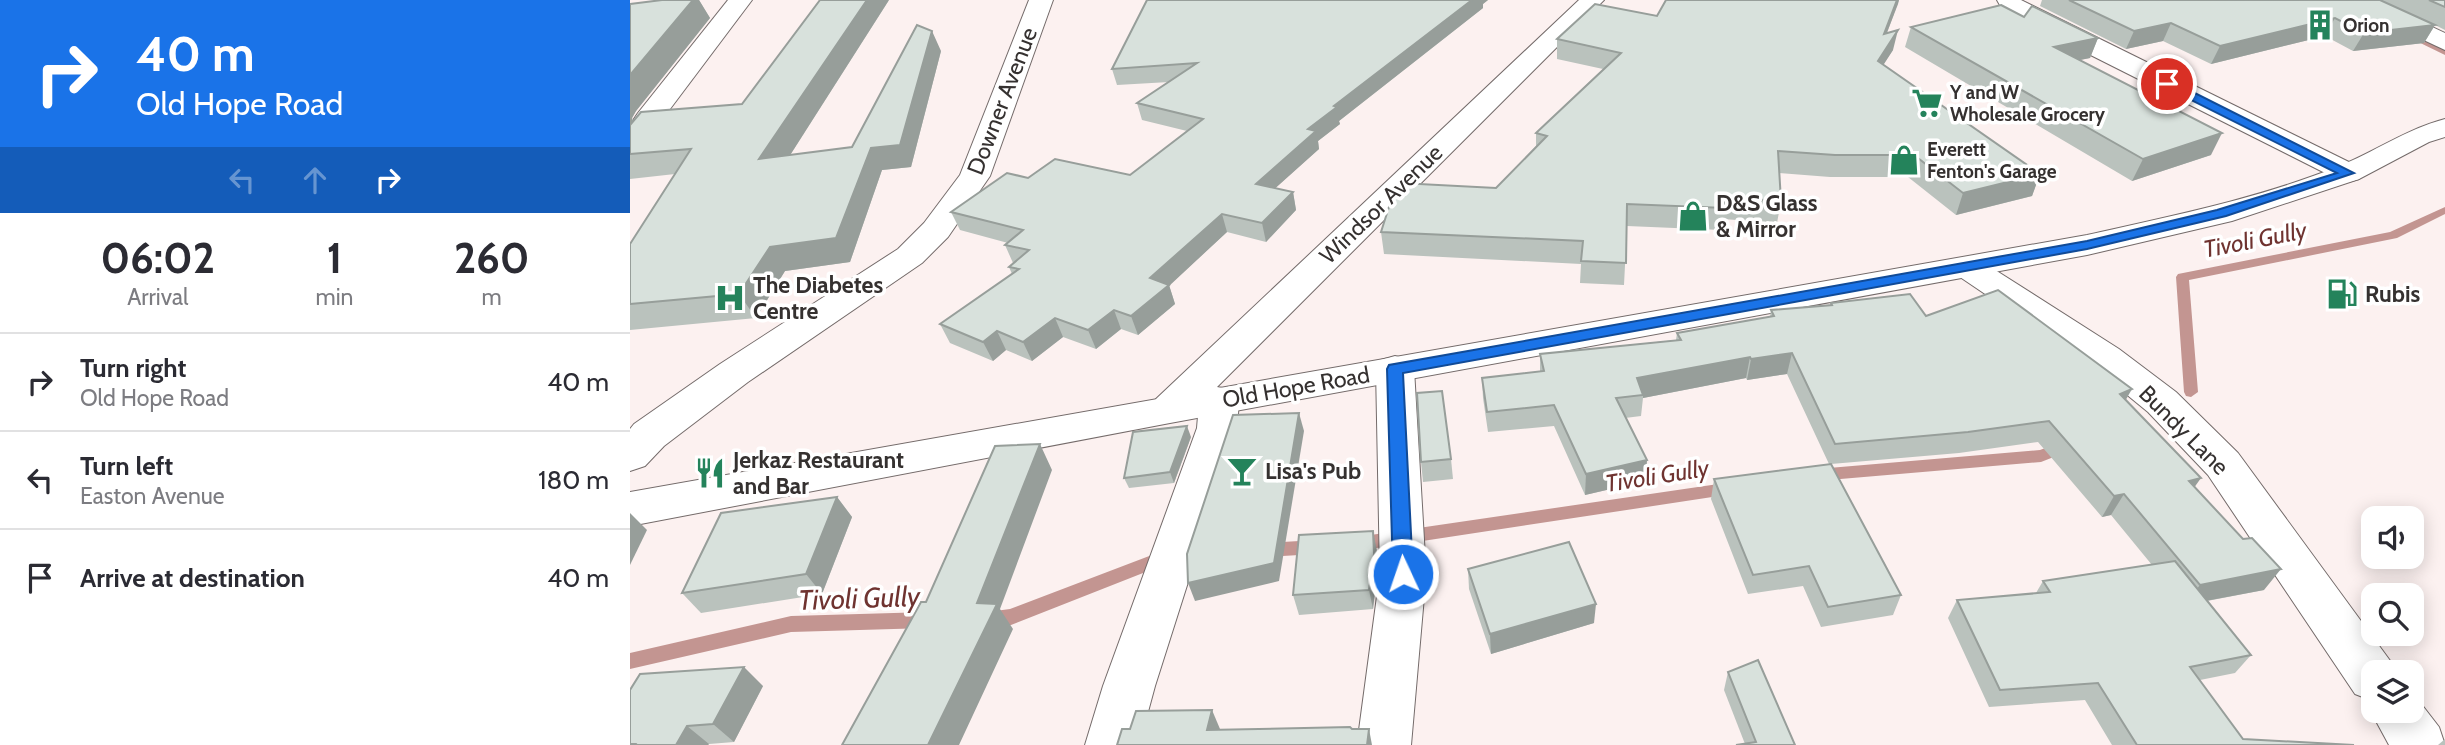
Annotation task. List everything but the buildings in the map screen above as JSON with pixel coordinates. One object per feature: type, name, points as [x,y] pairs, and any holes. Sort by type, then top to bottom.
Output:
[{"type":"street","points":[[714,2],[740,0]]},
{"type":"street","points":[[648,119],[740,0]]},
{"type":"street","name":"Downer Avenue","points":[[630,455],[649,435],[734,373],[910,256],[936,230],[975,176],[1041,0]]},
{"type":"street","name":"Windsor Avenue","points":[[1170,409],[1592,0]]},
{"type":"street","points":[[2009,0],[2037,19],[2348,173]]},
{"type":"street","points":[[2357,0],[2445,43]]},
{"type":"street","name":"Old Hope Road","points":[[630,509],[1219,400],[2087,245],[2221,214],[2348,173],[2418,136],[2445,128]]},
{"type":"street","name":"Bundy Lane","points":[[1969,268],[2106,358],[2162,402],[2215,455],[2361,661]]},
{"type":"street","points":[[1384,745],[1394,634],[1403,574],[1395,369]]},
{"type":"street","points":[[1112,745],[1217,428],[1219,400]]},
{"type":"street","points":[[2405,723],[2420,745]]},
{"type":"waterway","name":"Tivoli Gully","points":[[2409,34],[2445,52]]},
{"type":"waterway","name":"Tivoli Gully","points":[[2191,392],[2182,277],[2393,235],[2445,210]]},
{"type":"waterway","name":"Tivoli Gully","points":[[1817,475],[2041,456],[2064,447]]},
{"type":"waterway","name":"Tivoli Gully","points":[[1357,544],[1732,488]]},
{"type":"waterway","name":"Tivoli Gully","points":[[1266,550],[1316,547]]},
{"type":"waterway","name":"Tivoli Gully","points":[[986,618],[1011,617],[1165,557]]},
{"type":"waterway","name":"Tivoli Gully","points":[[630,661],[791,624],[928,620]]},
{"type":"place","name":"Orion","points":[[2320,25]]},
{"type":"place","name":"Y and W Wholesale Grocery","points":[[1927,103]]},
{"type":"place","name":"Everett Fenton's Garage","points":[[1904,160]]},
{"type":"place","name":"D&S Glass & Mirror","points":[[1693,216]]},
{"type":"place","name":"Rubis","points":[[2342,294]]},
{"type":"place","name":"The Diabetes Centre","points":[[730,298]]},
{"type":"place","name":"Lisa's Pub","points":[[1242,471]]},
{"type":"place","name":"Jerkaz Restaurant and Bar","points":[[710,473]]},
{"type":"route","points":[[1403,574],[1395,369],[2087,245],[2221,214],[2348,173],[2167,84]]}]
